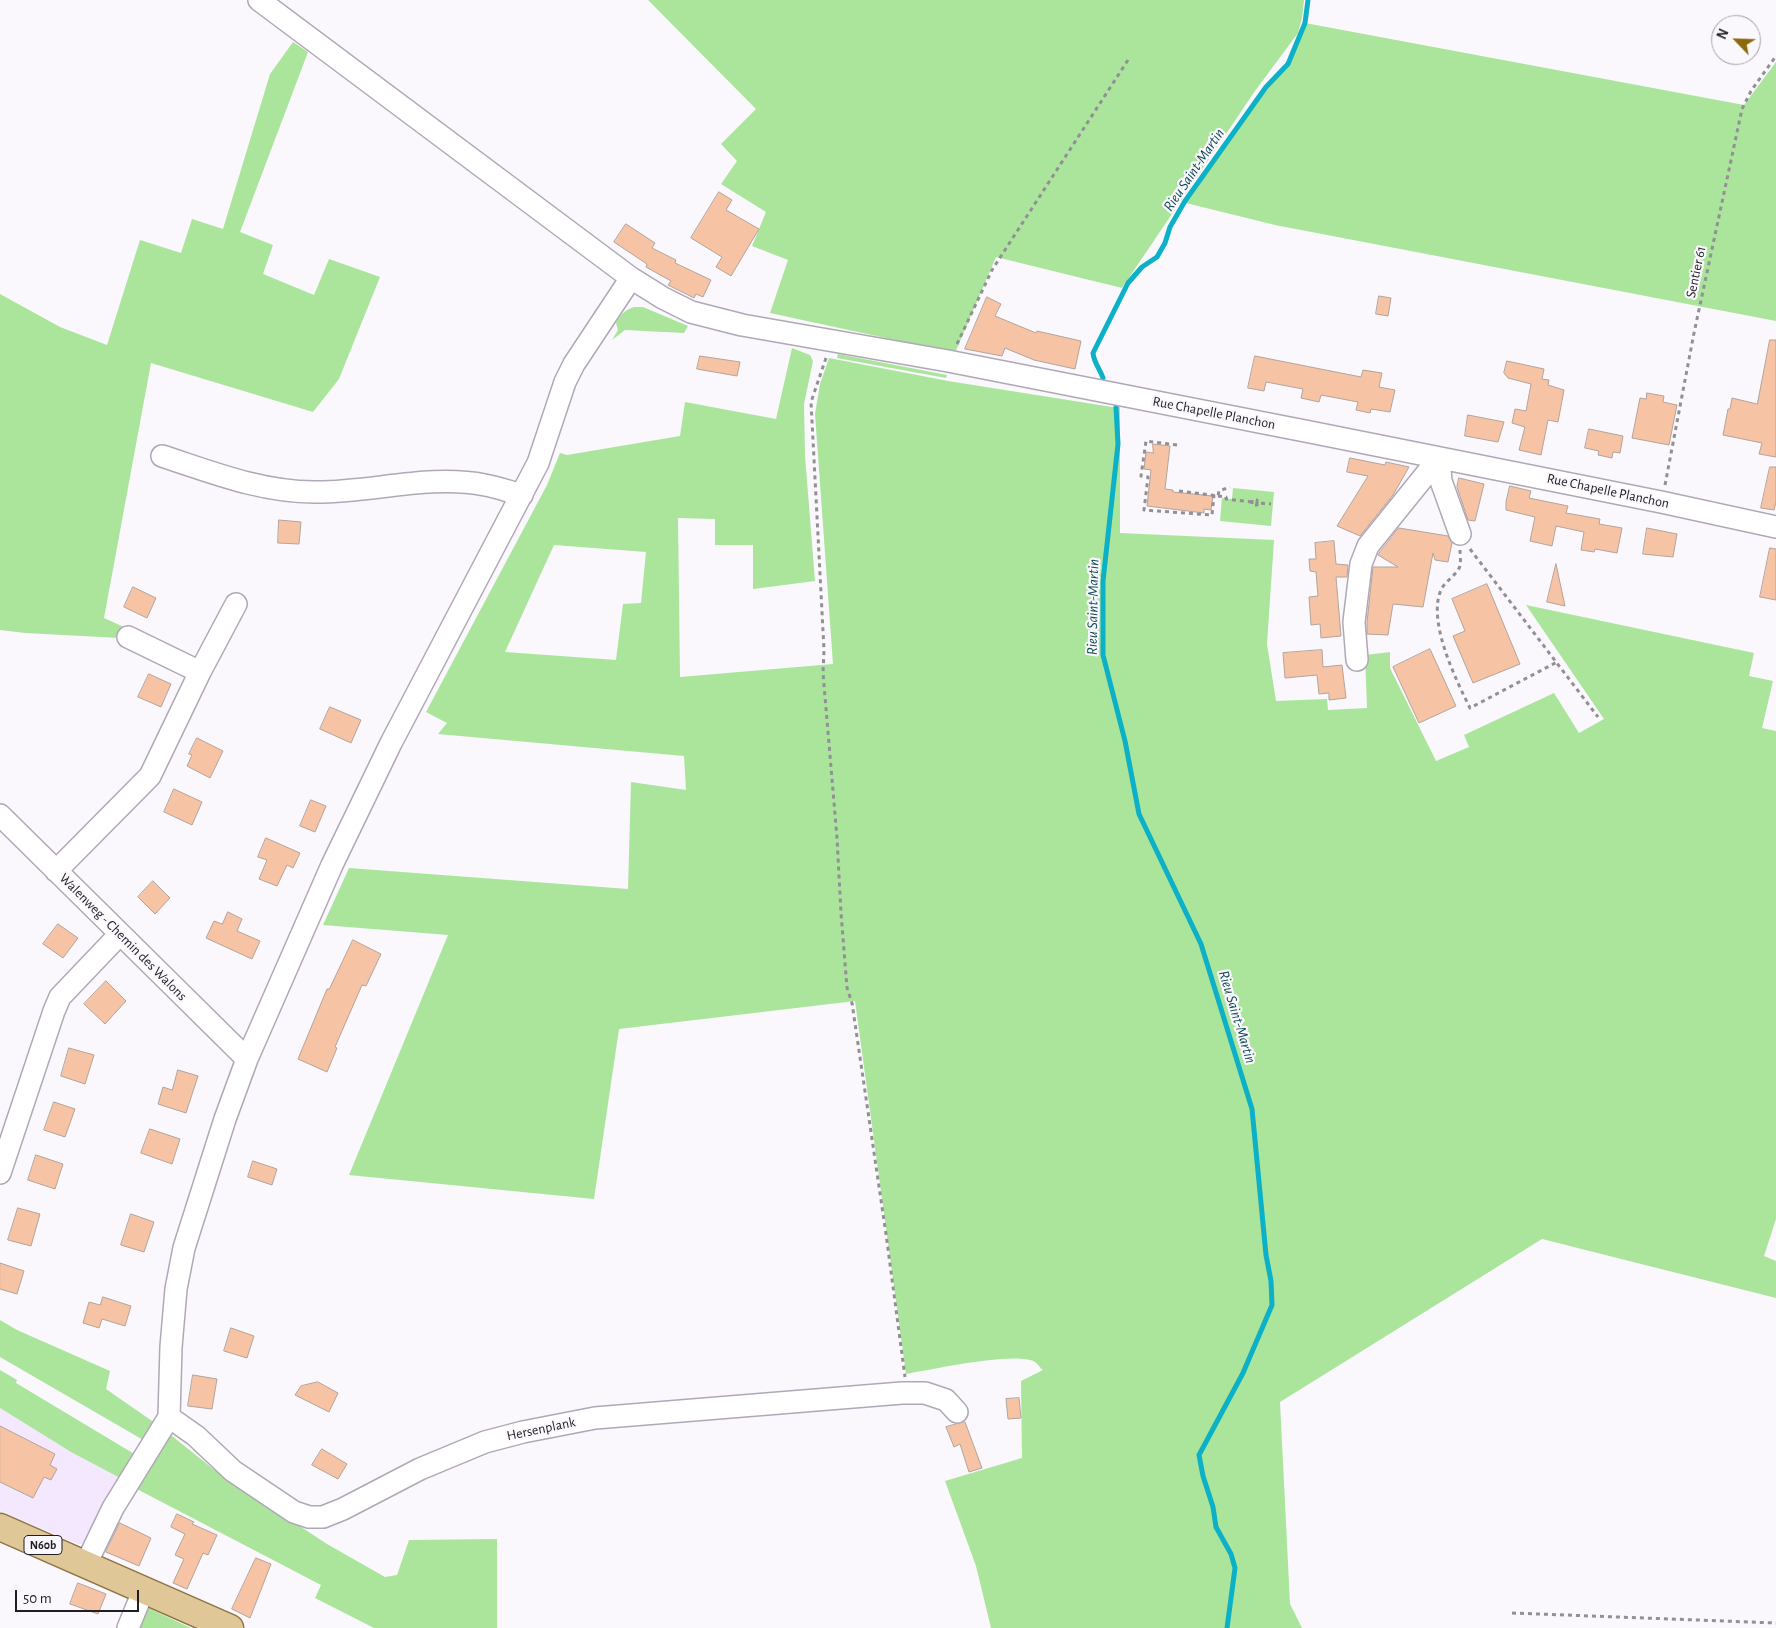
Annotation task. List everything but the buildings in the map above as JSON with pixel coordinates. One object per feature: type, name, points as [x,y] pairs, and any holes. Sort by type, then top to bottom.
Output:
[{"type":"main road","name":"N60b","points":[[0,1527],[230,1628]]},
{"type":"street","name":"Rue Chapelle Planchon","points":[[259,0],[631,278],[663,298],[691,312],[742,325],[948,361],[1661,502],[1776,527]]},
{"type":"street","points":[[86,1564],[113,1508],[169,1417],[171,1346],[176,1289],[184,1248],[225,1119],[247,1059],[332,865],[391,743],[538,463],[565,382],[574,364],[631,278]]},
{"type":"street","points":[[162,456],[260,487],[313,492],[422,483],[468,483],[486,485],[522,495]]},
{"type":"street","points":[[1439,458],[1441,481],[1460,534]]},
{"type":"street","points":[[1357,660],[1354,622],[1361,564],[1368,546],[1439,458]]},
{"type":"street","points":[[56,871],[150,776],[200,672],[236,604]]},
{"type":"street","points":[[128,637],[200,672]]},
{"type":"street","name":"Walenweg - Chemin des Walons","points":[[3,825],[56,871],[247,1059]]},
{"type":"street","points":[[0,1173],[60,997],[120,934]]},
{"type":"street","name":"Hersenplank","points":[[169,1417],[196,1436],[233,1470],[294,1512],[309,1517],[323,1517],[343,1509],[420,1469],[486,1442],[522,1432],[595,1418],[902,1393],[925,1394],[946,1400],[957,1412]]},
{"type":"street","points":[[128,1628],[144,1590]]},
{"type":"path","name":"Sentier 61","points":[[1661,502],[1694,333],[1742,109],[1751,91],[1776,56]]},
{"type":"path","points":[[948,361],[992,270],[1128,60]]},
{"type":"path","points":[[832,341],[810,402],[824,650],[823,673],[847,988],[852,1004],[901,1343],[906,1386],[902,1393]]},
{"type":"path","points":[[1177,445],[1146,441],[1142,476],[1148,477],[1144,510],[1212,515],[1219,491],[1230,486]]},
{"type":"path","points":[[1179,491],[1226,497],[1226,499],[1252,502],[1252,500],[1257,500],[1257,503],[1271,504]]},
{"type":"path","points":[[1460,534],[1460,566],[1441,590],[1437,608],[1442,641],[1453,672],[1470,708],[1557,662]]},
{"type":"path","points":[[1460,534],[1598,717]]},
{"type":"path","points":[[1512,1613],[1776,1623]]},
{"type":"shaded area","points":[[0,1408],[71,1452],[122,1479],[84,1544],[78,1544],[0,1511]]},
{"type":"green space","points":[[648,0],[1304,0],[1298,33],[1255,91],[1122,288],[996,257],[955,353],[770,313],[788,260],[752,246],[766,212],[721,184],[737,161],[721,144],[756,109]]},
{"type":"green space","points":[[1305,23],[1744,105],[1776,62],[1776,321],[1275,225],[1186,203],[1266,87],[1288,64]]},
{"type":"green space","points":[[293,42],[308,52],[240,232],[273,245],[263,274],[314,295],[329,259],[380,277],[339,379],[313,412],[151,363],[104,618],[126,628],[120,638],[0,630],[0,294],[60,327],[107,345],[140,240],[181,253],[192,219],[223,229],[270,74]]},
{"type":"green space","points":[[634,307],[643,307],[688,326],[684,333],[625,330],[612,340],[618,330],[616,323],[620,317]]},
{"type":"green space","points":[[792,348],[810,355],[813,361],[804,404],[805,456],[815,581],[753,589],[753,545],[715,545],[715,519],[678,518],[680,677],[833,664],[815,414],[820,384],[829,358],[948,381],[1120,407],[1120,533],[1274,540],[1267,644],[1276,701],[1327,699],[1328,710],[1367,708],[1365,655],[1390,652],[1390,668],[1436,761],[1469,747],[1464,735],[1554,693],[1579,733],[1604,719],[1526,605],[1754,653],[1749,676],[1773,681],[1762,728],[1776,731],[1776,1219],[1764,1256],[1776,1261],[1776,1298],[1542,1239],[1280,1402],[1290,1604],[1302,1628],[991,1628],[976,1566],[945,1481],[1022,1458],[1021,1381],[1043,1370],[1035,1362],[1025,1359],[1010,1359],[972,1362],[906,1374],[855,1001],[619,1029],[594,1199],[349,1175],[448,935],[323,925],[349,868],[628,889],[631,782],[686,790],[684,756],[438,734],[447,723],[426,712],[547,485],[560,453],[567,455],[680,436],[685,402],[776,419]],"holes":[[[554,545],[646,552],[641,603],[623,604],[616,660],[505,652]]]},
{"type":"green space","points":[[838,354],[947,375],[946,378],[837,358]]},
{"type":"green space","points":[[1233,488],[1274,492],[1271,526],[1220,521],[1222,498],[1232,499]]},
{"type":"green space","points":[[0,1320],[17,1330],[110,1371],[106,1389],[155,1423],[145,1441],[0,1357]]},
{"type":"green space","points":[[0,1370],[17,1380],[16,1383],[136,1455],[122,1479],[71,1452],[0,1408]]},
{"type":"green space","points":[[167,1432],[217,1472],[327,1544],[385,1577],[397,1575],[409,1540],[497,1539],[497,1628],[374,1628],[315,1598],[321,1585],[133,1487]]},
{"type":"green space","points":[[146,1607],[191,1628],[135,1628]]},
{"type":"waterway","name":"Rieu Saint-Martin","points":[[1103,378],[1093,353],[1128,283],[1142,267],[1157,257],[1165,243],[1170,227],[1185,201],[1266,87],[1288,64],[1305,23],[1308,0]]},
{"type":"waterway","name":"Rieu Saint-Martin","points":[[1116,407],[1118,444],[1103,581],[1103,655],[1125,741],[1139,814],[1201,944],[1252,1109],[1266,1255],[1271,1281],[1272,1305],[1243,1373],[1199,1455],[1203,1476],[1213,1507],[1216,1527],[1231,1554],[1235,1568],[1227,1628]]}]
